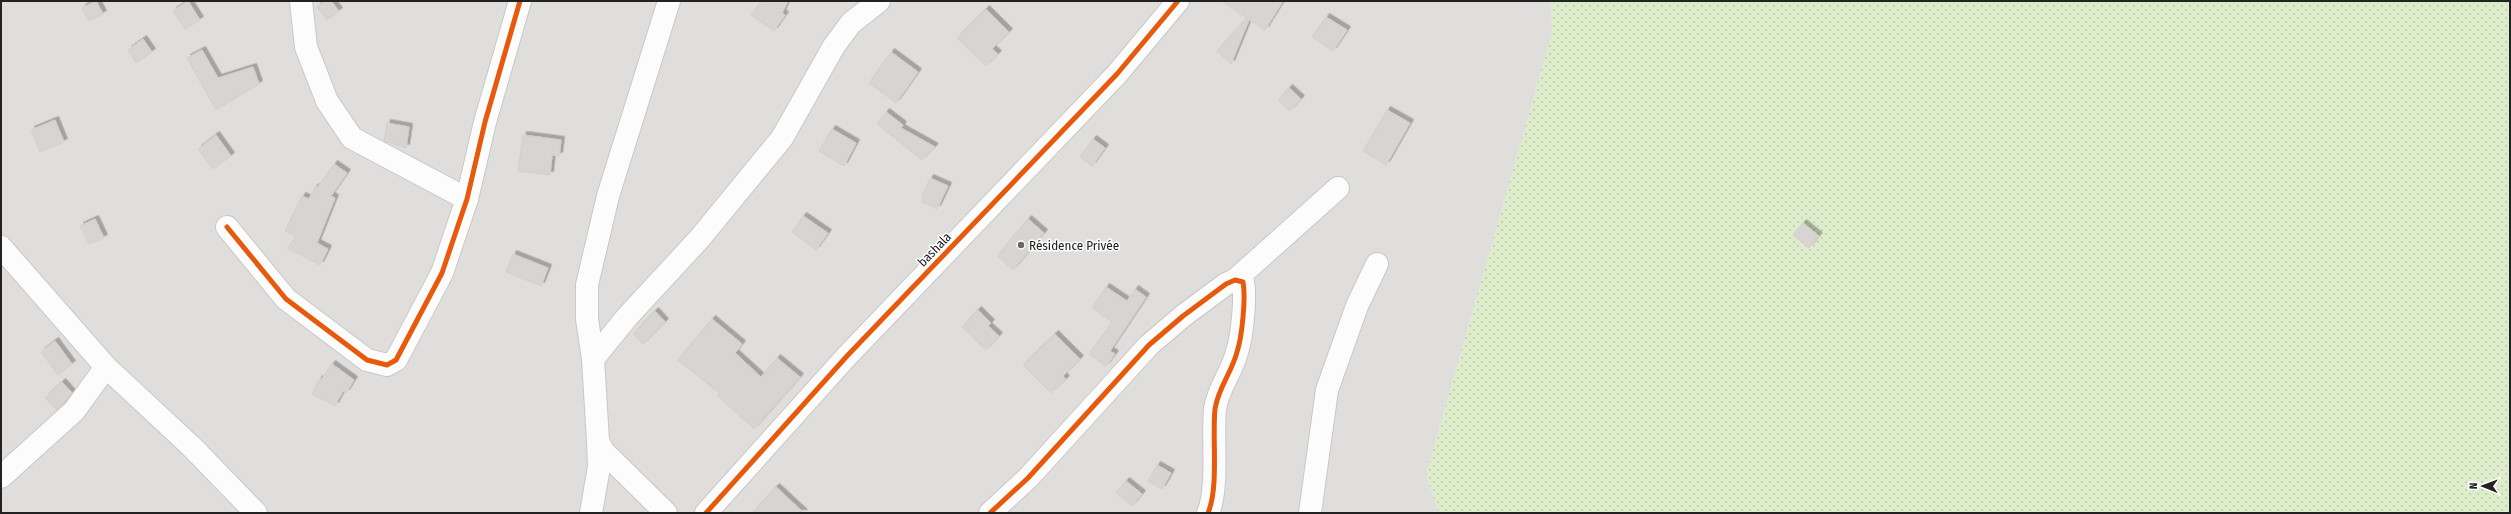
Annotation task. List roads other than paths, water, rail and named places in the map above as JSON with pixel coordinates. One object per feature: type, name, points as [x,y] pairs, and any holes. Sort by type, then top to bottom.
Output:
[{"type":"street","points":[[301,1],[306,47],[327,101],[352,138],[467,199]]},
{"type":"street","points":[[227,227],[286,299],[367,360],[387,365],[396,360],[442,273],[467,199],[485,122],[520,1]]},
{"type":"street","points":[[593,359],[627,317],[700,238],[782,138],[834,46],[851,23],[879,1]]},
{"type":"street","name":"bashala","points":[[706,513],[846,356],[1117,74],[1178,1]]},
{"type":"street","points":[[591,513],[599,468],[593,359],[587,319],[587,285],[608,196],[664,3]]},
{"type":"street","points":[[990,513],[1028,478],[1159,336],[1226,284],[1235,280],[1338,188]]},
{"type":"street","points":[[1,247],[106,367],[192,447],[256,513]]},
{"type":"street","points":[[1310,513],[1327,390],[1357,306],[1377,264]]},
{"type":"street","points":[[1208,513],[1214,466],[1216,408],[1219,394],[1237,352],[1245,294],[1243,282],[1235,280]]},
{"type":"street","points":[[1,477],[74,410],[106,367]]},
{"type":"street","points":[[598,441],[603,451],[666,513]]},
{"type":"place","name":"Résidence Privée","points":[[1021,245]]}]
